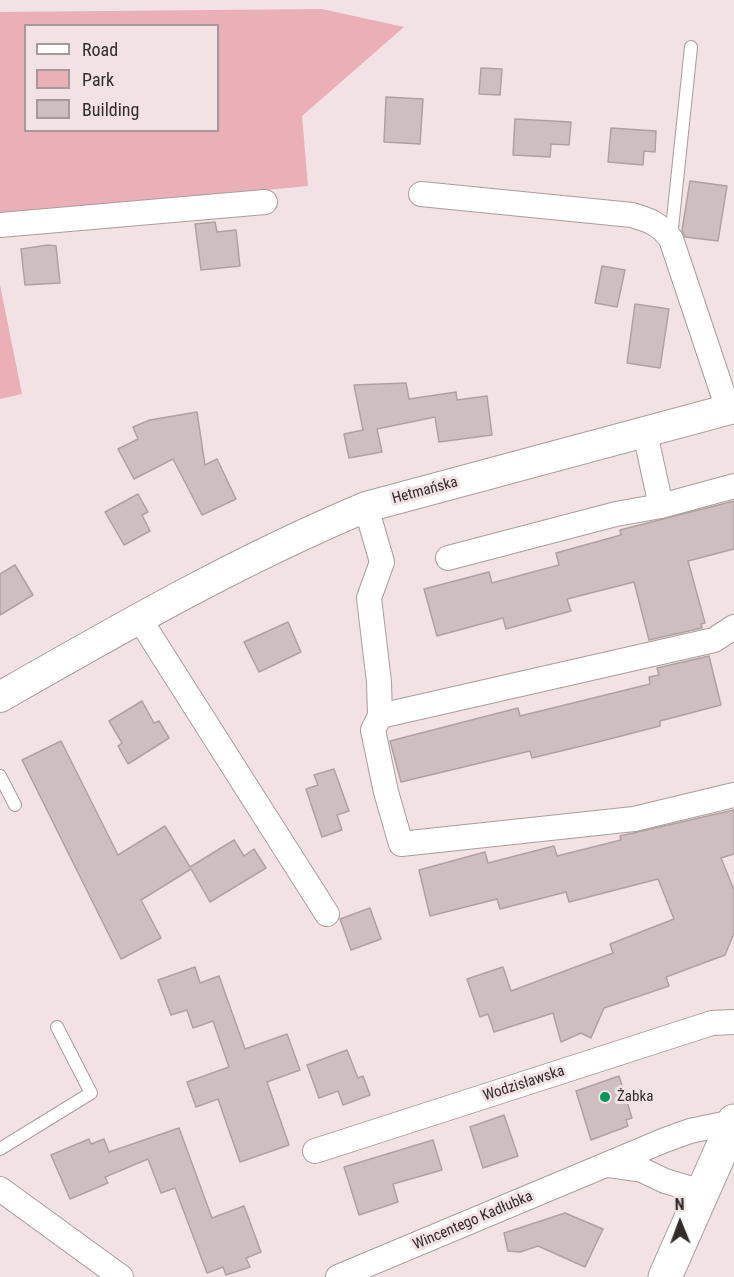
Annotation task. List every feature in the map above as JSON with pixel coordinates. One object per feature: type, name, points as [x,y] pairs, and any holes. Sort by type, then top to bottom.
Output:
[{"type":"main road","points":[[665,1277],[734,1122]]},
{"type":"street","name":"Hetmańska","points":[[0,697],[139,618],[314,529],[366,507],[731,408],[671,239],[654,221],[632,215],[421,194]]},
{"type":"street","points":[[0,225],[265,202]]},
{"type":"street","points":[[645,433],[661,506]]},
{"type":"street","points":[[448,558],[734,486]]},
{"type":"street","points":[[366,507],[382,562],[369,598],[379,682],[380,716],[374,730],[386,792],[401,844],[634,819],[734,795]]},
{"type":"street","points":[[139,618],[327,914]]},
{"type":"street","points":[[380,716],[714,640],[734,627]]},
{"type":"street","name":"Wodzisławska","points":[[315,1151],[712,1023],[734,1022]]},
{"type":"street","name":"Wincentego Kadłubka","points":[[338,1277],[665,1140],[690,1131],[734,1122]]},
{"type":"street","points":[[608,1165],[642,1170],[665,1181],[702,1192]]},
{"type":"street","points":[[0,1189],[121,1277]]},
{"type":"lane","name":"Hetmańska","points":[[671,239],[691,47]]},
{"type":"lane","points":[[0,776],[15,805]]},
{"type":"lane","points":[[0,1149],[91,1093],[57,1027]]},
{"type":"green space","points":[[322,9],[404,27],[302,116],[308,186],[0,215],[0,12]]},
{"type":"green space","points":[[0,285],[22,394],[0,399]]},
{"type":"building","points":[[481,68],[502,69],[500,95],[479,94]]},
{"type":"building","points":[[386,97],[423,99],[420,144],[384,142]]},
{"type":"building","points":[[515,119],[571,122],[569,145],[551,144],[550,157],[513,155]]},
{"type":"building","points":[[611,128],[656,131],[655,152],[644,151],[643,165],[608,162]]},
{"type":"building","points":[[690,181],[727,186],[718,241],[685,237],[682,230]]},
{"type":"building","points":[[215,222],[217,232],[236,230],[240,266],[201,270],[195,224]]},
{"type":"building","points":[[56,246],[60,283],[25,285],[21,249]]},
{"type":"building","points":[[602,266],[625,270],[617,307],[595,303]]},
{"type":"building","points":[[635,304],[669,309],[660,368],[627,363]]},
{"type":"building","points":[[406,383],[409,399],[456,392],[457,400],[487,396],[492,435],[439,442],[435,417],[377,429],[382,452],[349,458],[344,434],[363,430],[354,385]]},
{"type":"building","points":[[197,412],[205,465],[217,459],[236,499],[202,515],[173,459],[134,479],[118,449],[138,439],[133,427],[150,420]]},
{"type":"building","points":[[138,494],[148,512],[142,515],[150,531],[124,545],[105,512]]},
{"type":"building","points":[[734,501],[734,549],[688,561],[705,623],[701,624],[702,628],[649,640],[634,582],[567,599],[571,611],[506,629],[503,618],[437,636],[424,589],[489,572],[492,583],[559,565],[556,553],[621,535],[620,530]]},
{"type":"building","points":[[15,565],[33,595],[0,615],[0,574]]},
{"type":"building","points":[[288,622],[301,652],[259,672],[244,642]]},
{"type":"building","points":[[709,656],[721,705],[660,721],[660,726],[532,758],[530,751],[401,782],[390,741],[518,708],[520,716],[650,684],[649,677],[659,675],[657,668]]},
{"type":"building","points":[[142,701],[154,723],[159,721],[169,738],[128,764],[118,746],[122,743],[109,721]]},
{"type":"building","points":[[61,741],[118,855],[165,826],[190,867],[234,840],[244,856],[254,849],[266,868],[210,902],[191,869],[141,900],[161,938],[121,959],[22,760]]},
{"type":"building","points":[[334,769],[349,811],[337,815],[342,830],[322,837],[306,789],[318,785],[314,775]]},
{"type":"building","points":[[734,810],[734,854],[721,858],[734,890],[734,933],[725,955],[666,977],[669,986],[604,1008],[591,1038],[581,1033],[561,1042],[553,1013],[494,1032],[488,1014],[480,1017],[467,979],[503,967],[511,991],[613,953],[610,944],[674,919],[658,879],[569,902],[566,892],[500,909],[497,899],[430,916],[419,870],[485,852],[488,863],[554,846],[557,856],[621,840],[620,836]]},
{"type":"building","points":[[370,908],[381,939],[351,950],[340,919]]},
{"type":"building","points":[[195,967],[200,983],[219,976],[245,1049],[287,1034],[300,1070],[267,1082],[289,1145],[240,1162],[218,1099],[196,1107],[187,1082],[229,1067],[213,1021],[193,1028],[187,1010],[171,1015],[158,980]]},
{"type":"building","points":[[347,1050],[358,1078],[363,1076],[370,1095],[343,1105],[338,1091],[319,1098],[307,1065]]},
{"type":"building","points":[[619,1076],[632,1118],[626,1120],[628,1126],[591,1140],[576,1091]]},
{"type":"building","points":[[504,1115],[518,1156],[483,1168],[470,1127]]},
{"type":"building","points":[[179,1128],[212,1218],[244,1206],[261,1252],[246,1258],[250,1267],[226,1275],[223,1267],[207,1273],[175,1188],[161,1193],[148,1159],[105,1177],[108,1183],[70,1199],[51,1155],[89,1139],[91,1144],[104,1139],[109,1152]]},
{"type":"building","points":[[433,1140],[442,1170],[393,1184],[398,1202],[359,1215],[344,1167]]},
{"type":"building","points":[[565,1213],[603,1229],[585,1267],[538,1246],[520,1252],[508,1251],[504,1233]]},
{"type":"place","name":"Żabka","points":[[605,1097]]}]
